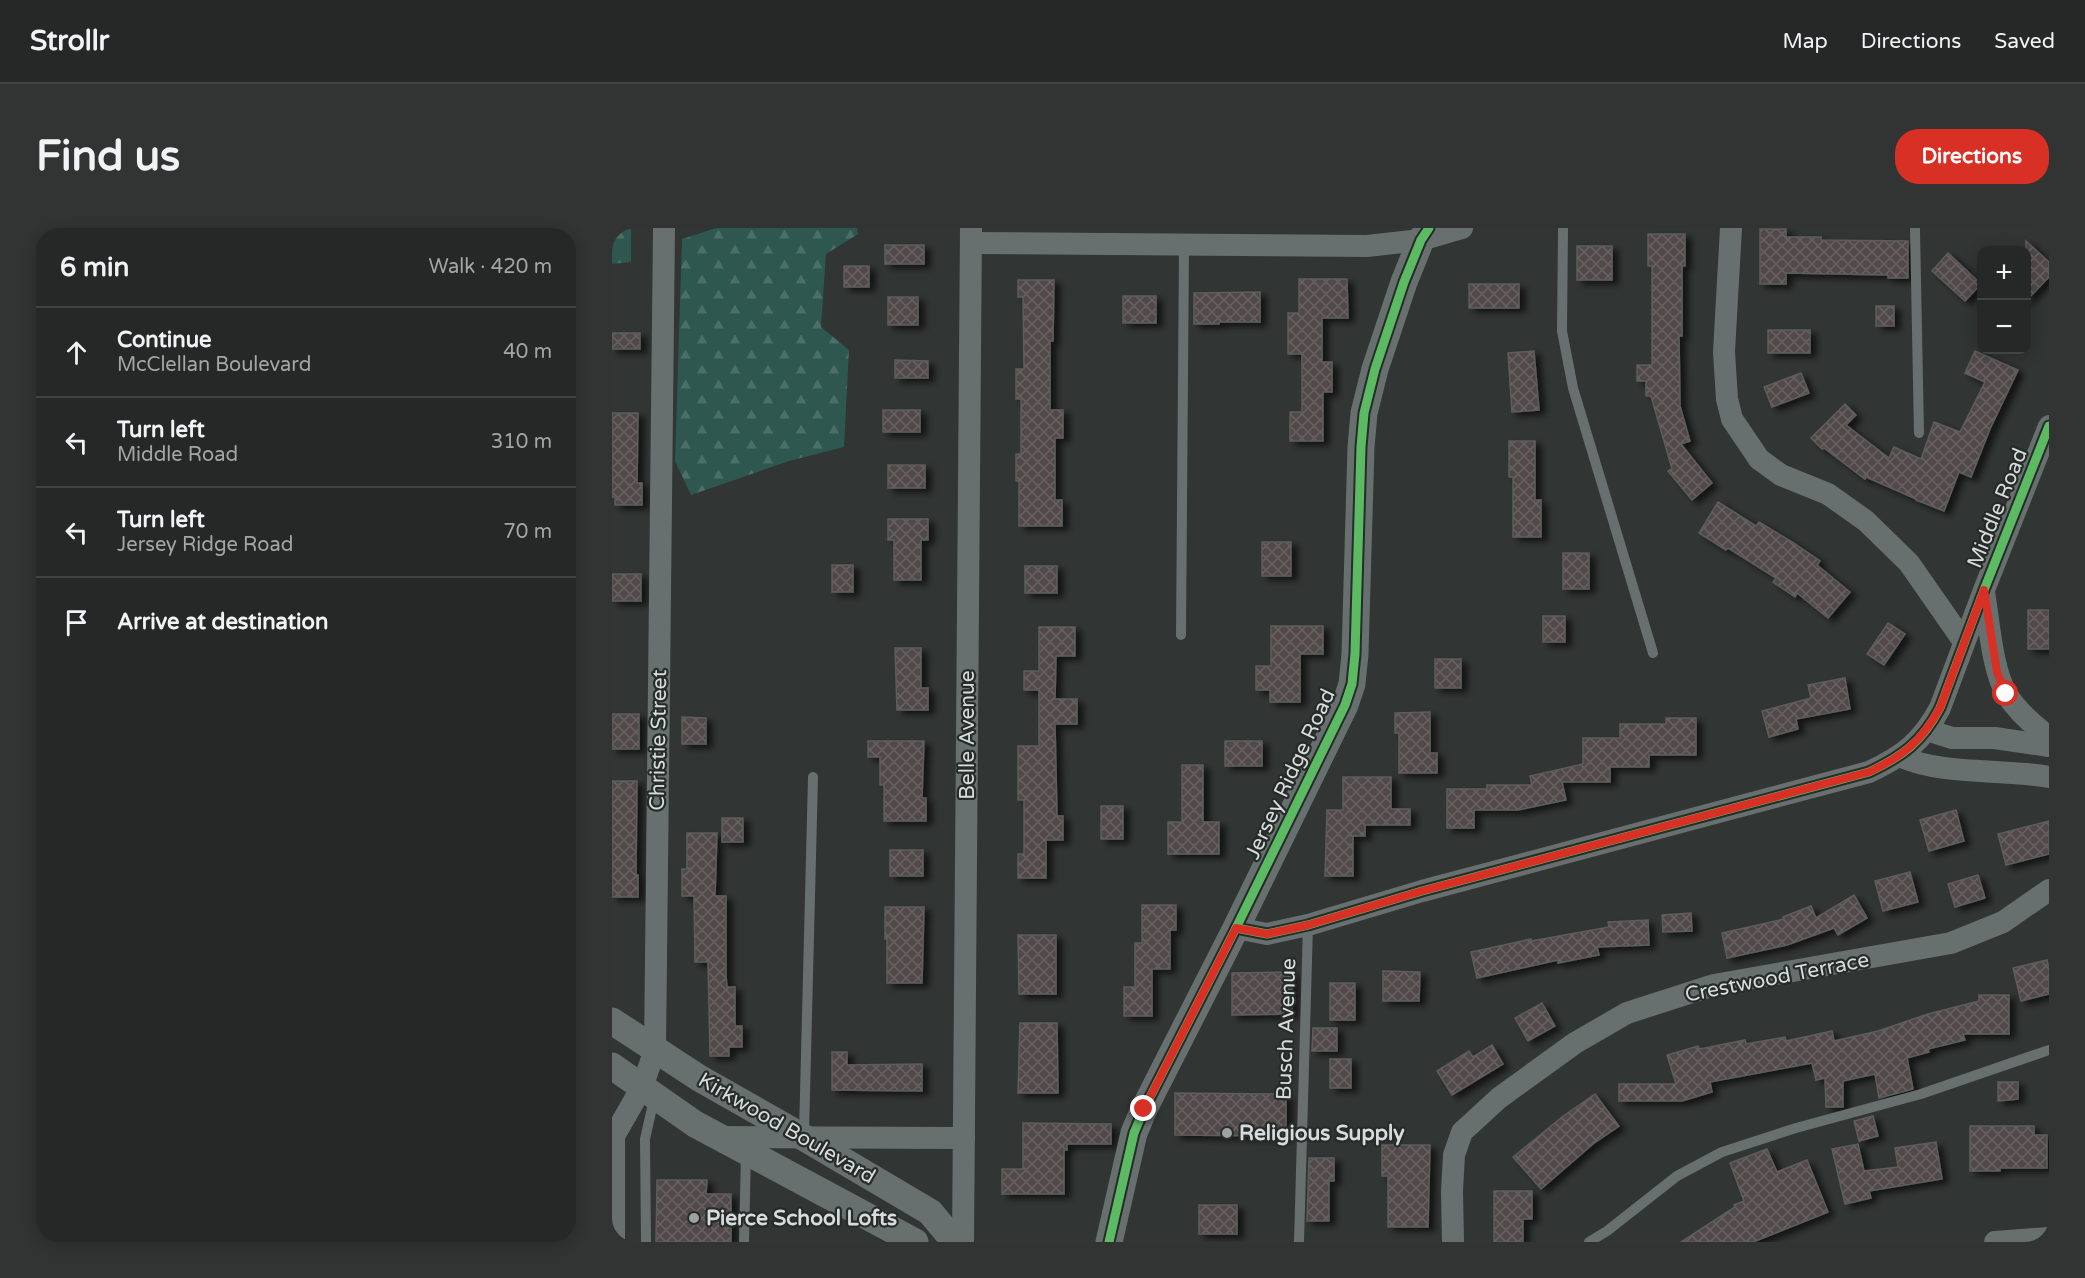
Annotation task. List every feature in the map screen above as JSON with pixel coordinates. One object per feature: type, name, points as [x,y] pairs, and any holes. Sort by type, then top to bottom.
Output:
[{"type":"street","name":"Christie Street","points":[[614,1242],[613,1136],[649,1091],[655,1050],[664,228]]},
{"type":"street","points":[[971,235],[1184,245],[1367,246],[1407,235],[1462,228]]},
{"type":"street","points":[[1731,228],[1724,352],[1726,399],[1732,419],[1759,459],[1781,475],[1828,494],[1866,521],[1909,563],[1964,642]]},
{"type":"street","name":"Belle Avenue","points":[[963,1242],[971,235]]},
{"type":"street","name":"Jersey Ridge Road","points":[[1109,1242],[1134,1133],[1144,1109],[1236,928],[1345,705],[1352,684],[1364,412],[1375,369],[1404,282],[1407,235]]},
{"type":"street","name":"Middle Road","points":[[1236,928],[1267,934],[1308,925],[1433,888],[1869,772],[1899,756],[1913,746],[1927,730],[1940,708],[2049,426]]},
{"type":"street","points":[[1984,590],[1997,672],[2006,694],[2022,715],[2049,737]]},
{"type":"street","points":[[1927,730],[1952,738],[1995,738],[2049,746]]},
{"type":"street","points":[[1899,756],[1918,765],[2022,772],[2049,777]]},
{"type":"street","name":"Crestwood Terrace","points":[[1453,1242],[1454,1155],[1462,1132],[1499,1098],[1575,1043],[1627,1013],[1714,985],[1951,943],[2003,922],[2049,890]]},
{"type":"street","name":"Kirkwood Boulevard","points":[[612,1021],[699,1078],[930,1212],[955,1242]]},
{"type":"street","name":"Kirkwood Boulevard","points":[[612,1066],[695,1124],[915,1242]]},
{"type":"street","points":[[720,1137],[964,1138]]},
{"type":"street","points":[[1995,1242],[2049,1238]]},
{"type":"lane","points":[[1563,228],[1562,331],[1573,388],[1653,653]]},
{"type":"lane","points":[[1915,228],[1919,433]]},
{"type":"lane","points":[[1181,635],[1184,245]]},
{"type":"lane","points":[[804,1137],[808,895],[813,777]]},
{"type":"lane","name":"Busch Avenue","points":[[1299,1242],[1308,925]]},
{"type":"lane","points":[[1589,1242],[1607,1231],[1677,1176],[1722,1152],[1796,1128],[1922,1094],[2049,1050]]},
{"type":"lane","points":[[646,1242],[645,1139],[649,1091]]},
{"type":"lane","points":[[744,1242],[746,1151]]},
{"type":"green space","points":[[612,228],[631,228],[631,262],[612,264]]},
{"type":"green space","points":[[716,228],[857,228],[858,234],[826,254],[821,327],[849,350],[844,447],[789,461],[691,495],[675,461],[682,239]]},
{"type":"building","points":[[1760,229],[1786,229],[1786,237],[1821,237],[1821,240],[1908,241],[1908,278],[1888,278],[1888,275],[1786,273],[1786,284],[1760,284]]},
{"type":"building","points":[[1648,234],[1685,234],[1685,266],[1682,266],[1682,336],[1679,336],[1680,406],[1690,441],[1681,444],[1712,483],[1692,500],[1668,471],[1672,469],[1651,396],[1646,396],[1646,381],[1637,381],[1637,365],[1652,365],[1652,266],[1648,266]]},
{"type":"building","points":[[2026,241],[2049,262],[2049,277],[2031,296],[2031,246],[2026,246]]},
{"type":"building","points":[[885,245],[924,245],[924,264],[885,264]]},
{"type":"building","points":[[1577,246],[1612,246],[1612,280],[1577,280]]},
{"type":"building","points":[[1948,253],[1977,280],[1977,288],[1965,301],[1932,271]]},
{"type":"building","points":[[844,266],[869,266],[869,287],[844,287]]},
{"type":"building","points":[[1299,279],[1347,279],[1348,318],[1322,318],[1322,362],[1332,362],[1332,392],[1323,392],[1323,441],[1290,441],[1290,412],[1302,412],[1302,354],[1288,354],[1288,313],[1299,313]]},
{"type":"building","points":[[1018,280],[1054,280],[1053,341],[1050,341],[1050,410],[1063,410],[1063,438],[1055,438],[1055,500],[1062,500],[1062,526],[1019,526],[1019,481],[1016,481],[1016,454],[1021,454],[1021,399],[1016,399],[1016,369],[1024,369],[1023,297],[1018,297]]},
{"type":"building","points":[[1469,284],[1519,284],[1519,308],[1469,308]]},
{"type":"building","points":[[1260,292],[1260,322],[1194,324],[1194,293]]},
{"type":"building","points":[[1123,296],[1156,296],[1156,323],[1123,323]]},
{"type":"building","points":[[888,297],[918,297],[918,325],[888,325]]},
{"type":"building","points":[[1876,306],[1894,306],[1894,326],[1876,326]]},
{"type":"building","points":[[1768,330],[1810,330],[1810,353],[1768,353]]},
{"type":"building","points":[[612,333],[640,333],[640,349],[612,349]]},
{"type":"building","points":[[1534,351],[1539,410],[1512,412],[1508,353]]},
{"type":"building","points":[[1975,351],[1977,354],[2018,370],[1990,429],[1971,477],[1959,472],[1944,511],[1866,477],[1865,479],[1824,448],[1822,449],[1811,438],[1845,404],[1856,415],[1846,425],[1889,458],[1894,447],[1921,459],[1934,422],[1960,432],[1985,382],[1965,373]]},
{"type":"building","points":[[895,360],[928,361],[928,378],[895,378]]},
{"type":"building","points":[[1801,373],[1809,393],[1772,407],[1764,387]]},
{"type":"building","points":[[883,410],[920,410],[920,432],[883,432]]},
{"type":"building","points":[[612,413],[638,413],[637,483],[642,483],[642,505],[615,505],[615,497],[612,497]]},
{"type":"building","points":[[1509,441],[1535,441],[1535,500],[1541,500],[1541,537],[1513,537],[1513,477],[1509,477]]},
{"type":"building","points":[[888,465],[925,465],[925,488],[888,488]]},
{"type":"building","points":[[1718,502],[1756,526],[1759,522],[1820,561],[1817,565],[1850,592],[1828,618],[1797,593],[1795,597],[1773,582],[1776,578],[1699,533]]},
{"type":"building","points":[[888,519],[928,519],[928,540],[921,540],[921,580],[894,580],[894,540],[888,540]]},
{"type":"building","points":[[1262,542],[1291,542],[1291,576],[1262,576]]},
{"type":"building","points":[[1563,553],[1589,553],[1589,589],[1563,589]]},
{"type":"building","points":[[832,565],[853,565],[853,592],[832,592]]},
{"type":"building","points":[[1025,566],[1057,566],[1057,593],[1025,593]]},
{"type":"building","points":[[612,574],[641,574],[641,601],[612,601]]},
{"type":"building","points":[[2028,610],[2049,610],[2049,649],[2028,649]]},
{"type":"building","points":[[1543,616],[1565,616],[1565,642],[1543,642]]},
{"type":"building","points":[[1888,623],[1905,634],[1884,665],[1867,654]]},
{"type":"building","points":[[1271,626],[1323,626],[1323,654],[1300,654],[1300,702],[1270,702],[1270,690],[1256,690],[1256,666],[1271,666]]},
{"type":"building","points":[[1039,627],[1075,627],[1075,656],[1056,656],[1055,699],[1077,699],[1077,724],[1055,724],[1057,816],[1063,816],[1063,840],[1046,840],[1046,878],[1018,878],[1018,854],[1024,854],[1024,800],[1018,800],[1018,746],[1039,746],[1039,690],[1024,690],[1024,671],[1039,671]]},
{"type":"building","points":[[895,648],[921,648],[921,688],[928,688],[928,710],[897,710]]},
{"type":"building","points":[[1435,659],[1461,659],[1461,688],[1435,688]]},
{"type":"building","points":[[1845,678],[1850,709],[1796,719],[1798,729],[1769,737],[1762,711],[1811,698],[1808,685]]},
{"type":"building","points":[[1430,712],[1430,753],[1437,753],[1437,773],[1399,773],[1399,733],[1395,733],[1395,713]]},
{"type":"building","points":[[612,714],[639,714],[639,749],[612,749]]},
{"type":"building","points":[[682,717],[706,718],[706,744],[682,744]]},
{"type":"building","points":[[1666,718],[1696,718],[1696,755],[1649,755],[1649,767],[1610,767],[1610,782],[1562,782],[1566,800],[1518,810],[1474,810],[1474,828],[1447,828],[1447,789],[1487,789],[1487,785],[1532,785],[1530,776],[1583,764],[1583,738],[1620,738],[1620,724],[1666,724]]},
{"type":"building","points":[[868,741],[924,741],[922,798],[926,798],[926,821],[884,821],[884,785],[880,785],[880,757],[868,757]]},
{"type":"building","points":[[1225,741],[1262,741],[1262,766],[1225,766]]},
{"type":"building","points":[[1182,765],[1203,765],[1203,822],[1219,822],[1219,854],[1168,854],[1168,822],[1182,822]]},
{"type":"building","points":[[1343,777],[1391,777],[1391,809],[1410,809],[1410,825],[1365,825],[1365,836],[1353,836],[1353,876],[1325,876],[1327,810],[1343,810]]},
{"type":"building","points":[[612,781],[637,781],[636,875],[638,875],[638,897],[612,897]]},
{"type":"building","points":[[1101,806],[1123,806],[1123,839],[1101,839]]},
{"type":"building","points":[[1956,810],[1964,841],[1929,851],[1920,820]]},
{"type":"building","points":[[722,818],[743,818],[743,842],[722,842]]},
{"type":"building","points":[[2049,821],[2049,854],[2006,865],[1998,834]]},
{"type":"building","points":[[687,833],[717,833],[715,896],[726,896],[727,987],[735,987],[735,1026],[742,1026],[742,1047],[729,1047],[729,1056],[710,1056],[708,962],[695,962],[694,896],[682,896],[682,869],[687,869]]},
{"type":"building","points":[[890,850],[923,850],[923,876],[890,876]]},
{"type":"building","points":[[1910,872],[1918,902],[1883,911],[1875,881]]},
{"type":"building","points":[[1978,875],[1985,898],[1955,907],[1948,884]]},
{"type":"building","points":[[1854,895],[1867,918],[1838,935],[1834,928],[1787,945],[1727,958],[1722,933],[1784,919],[1783,917],[1811,906],[1816,918]]},
{"type":"building","points":[[1142,905],[1176,905],[1176,930],[1170,930],[1170,969],[1152,969],[1152,1016],[1124,1016],[1124,987],[1135,987],[1135,943],[1142,943]]},
{"type":"building","points":[[885,907],[924,907],[922,983],[887,983]]},
{"type":"building","points":[[1691,913],[1692,931],[1663,932],[1662,915]]},
{"type":"building","points":[[1648,920],[1649,945],[1597,947],[1599,955],[1558,963],[1558,960],[1477,978],[1471,952],[1531,939],[1531,941],[1609,927],[1608,922]]},
{"type":"building","points":[[1018,935],[1056,935],[1056,994],[1019,994]]},
{"type":"building","points":[[2047,960],[2049,994],[2021,1001],[2013,968]]},
{"type":"building","points":[[1383,971],[1420,972],[1419,1001],[1383,1001]]},
{"type":"building","points":[[1292,972],[1292,1014],[1232,1015],[1232,973]]},
{"type":"building","points":[[1330,983],[1355,983],[1355,1020],[1330,1020]]},
{"type":"building","points":[[1979,995],[2009,995],[2009,1034],[1963,1034],[1965,1040],[1928,1049],[1929,1052],[1907,1058],[1913,1089],[1879,1098],[1875,1074],[1843,1081],[1843,1107],[1826,1107],[1825,1078],[1816,1080],[1812,1063],[1710,1082],[1712,1092],[1682,1101],[1619,1101],[1619,1084],[1676,1084],[1667,1055],[1698,1046],[1700,1049],[1745,1040],[1746,1044],[1785,1037],[1786,1041],[1832,1031],[1834,1041],[1878,1031],[1928,1014],[1979,1001]]},
{"type":"building","points":[[1542,1003],[1555,1026],[1528,1041],[1515,1018]]},
{"type":"building","points":[[1020,1023],[1057,1023],[1058,1093],[1018,1093]]},
{"type":"building","points":[[1313,1028],[1337,1028],[1337,1051],[1312,1051]]},
{"type":"building","points":[[1492,1045],[1503,1064],[1452,1095],[1437,1071],[1469,1051],[1473,1057]]},
{"type":"building","points":[[832,1052],[847,1052],[847,1065],[922,1064],[922,1091],[832,1090]]},
{"type":"building","points":[[1330,1059],[1351,1059],[1351,1088],[1330,1088]]},
{"type":"building","points":[[1998,1082],[2018,1082],[2018,1099],[1998,1101]]},
{"type":"building","points":[[1175,1093],[1286,1094],[1286,1136],[1175,1135]]},
{"type":"building","points":[[1595,1094],[1619,1126],[1593,1144],[1541,1189],[1513,1157],[1562,1117]]},
{"type":"building","points":[[1873,1116],[1878,1136],[1859,1141],[1854,1121]]},
{"type":"building","points":[[1023,1123],[1111,1124],[1111,1144],[1067,1144],[1067,1150],[1064,1150],[1064,1194],[1002,1194],[1002,1169],[1023,1169]]},
{"type":"building","points":[[1970,1126],[2034,1126],[2034,1135],[2047,1135],[2047,1168],[2000,1168],[2000,1171],[1970,1171]]},
{"type":"building","points":[[1936,1142],[1942,1179],[1869,1191],[1871,1198],[1845,1204],[1832,1149],[1858,1144],[1864,1171],[1898,1167],[1895,1148]]},
{"type":"building","points":[[1382,1145],[1430,1145],[1428,1227],[1388,1227],[1388,1176],[1382,1176]]},
{"type":"building","points":[[1767,1149],[1777,1172],[1807,1160],[1828,1212],[1753,1242],[1681,1242],[1735,1207],[1734,1205],[1744,1201],[1730,1163]]},
{"type":"building","points":[[1309,1158],[1334,1158],[1334,1181],[1329,1181],[1329,1221],[1307,1221]]},
{"type":"building","name":"Pierce School Lofts","points":[[657,1180],[707,1180],[706,1194],[731,1194],[731,1242],[656,1242]]},
{"type":"building","points":[[1494,1191],[1532,1191],[1532,1219],[1523,1219],[1523,1242],[1494,1242]]},
{"type":"building","points":[[1199,1205],[1237,1205],[1237,1234],[1199,1234]]},
{"type":"cycle path","points":[[1109,1242],[1134,1133],[1144,1109],[1236,928],[1345,705],[1352,684],[1364,413],[1375,369],[1404,282],[1421,240],[1429,228]]},
{"type":"cycle path","points":[[1236,928],[1267,934],[1308,925],[1422,891],[1869,772],[1902,754],[1919,739],[1940,708],[2049,426]]},
{"type":"place","name":"Religious Supply","points":[[1227,1133]]},
{"type":"place","name":"Pierce School Lofts","points":[[694,1218]]},
{"type":"route","points":[[1144,1109],[1236,928],[1267,934],[1308,925],[1422,891],[1869,772],[1892,761],[1913,746],[1931,724],[1940,708],[1984,590],[1997,672],[2006,694]]}]
